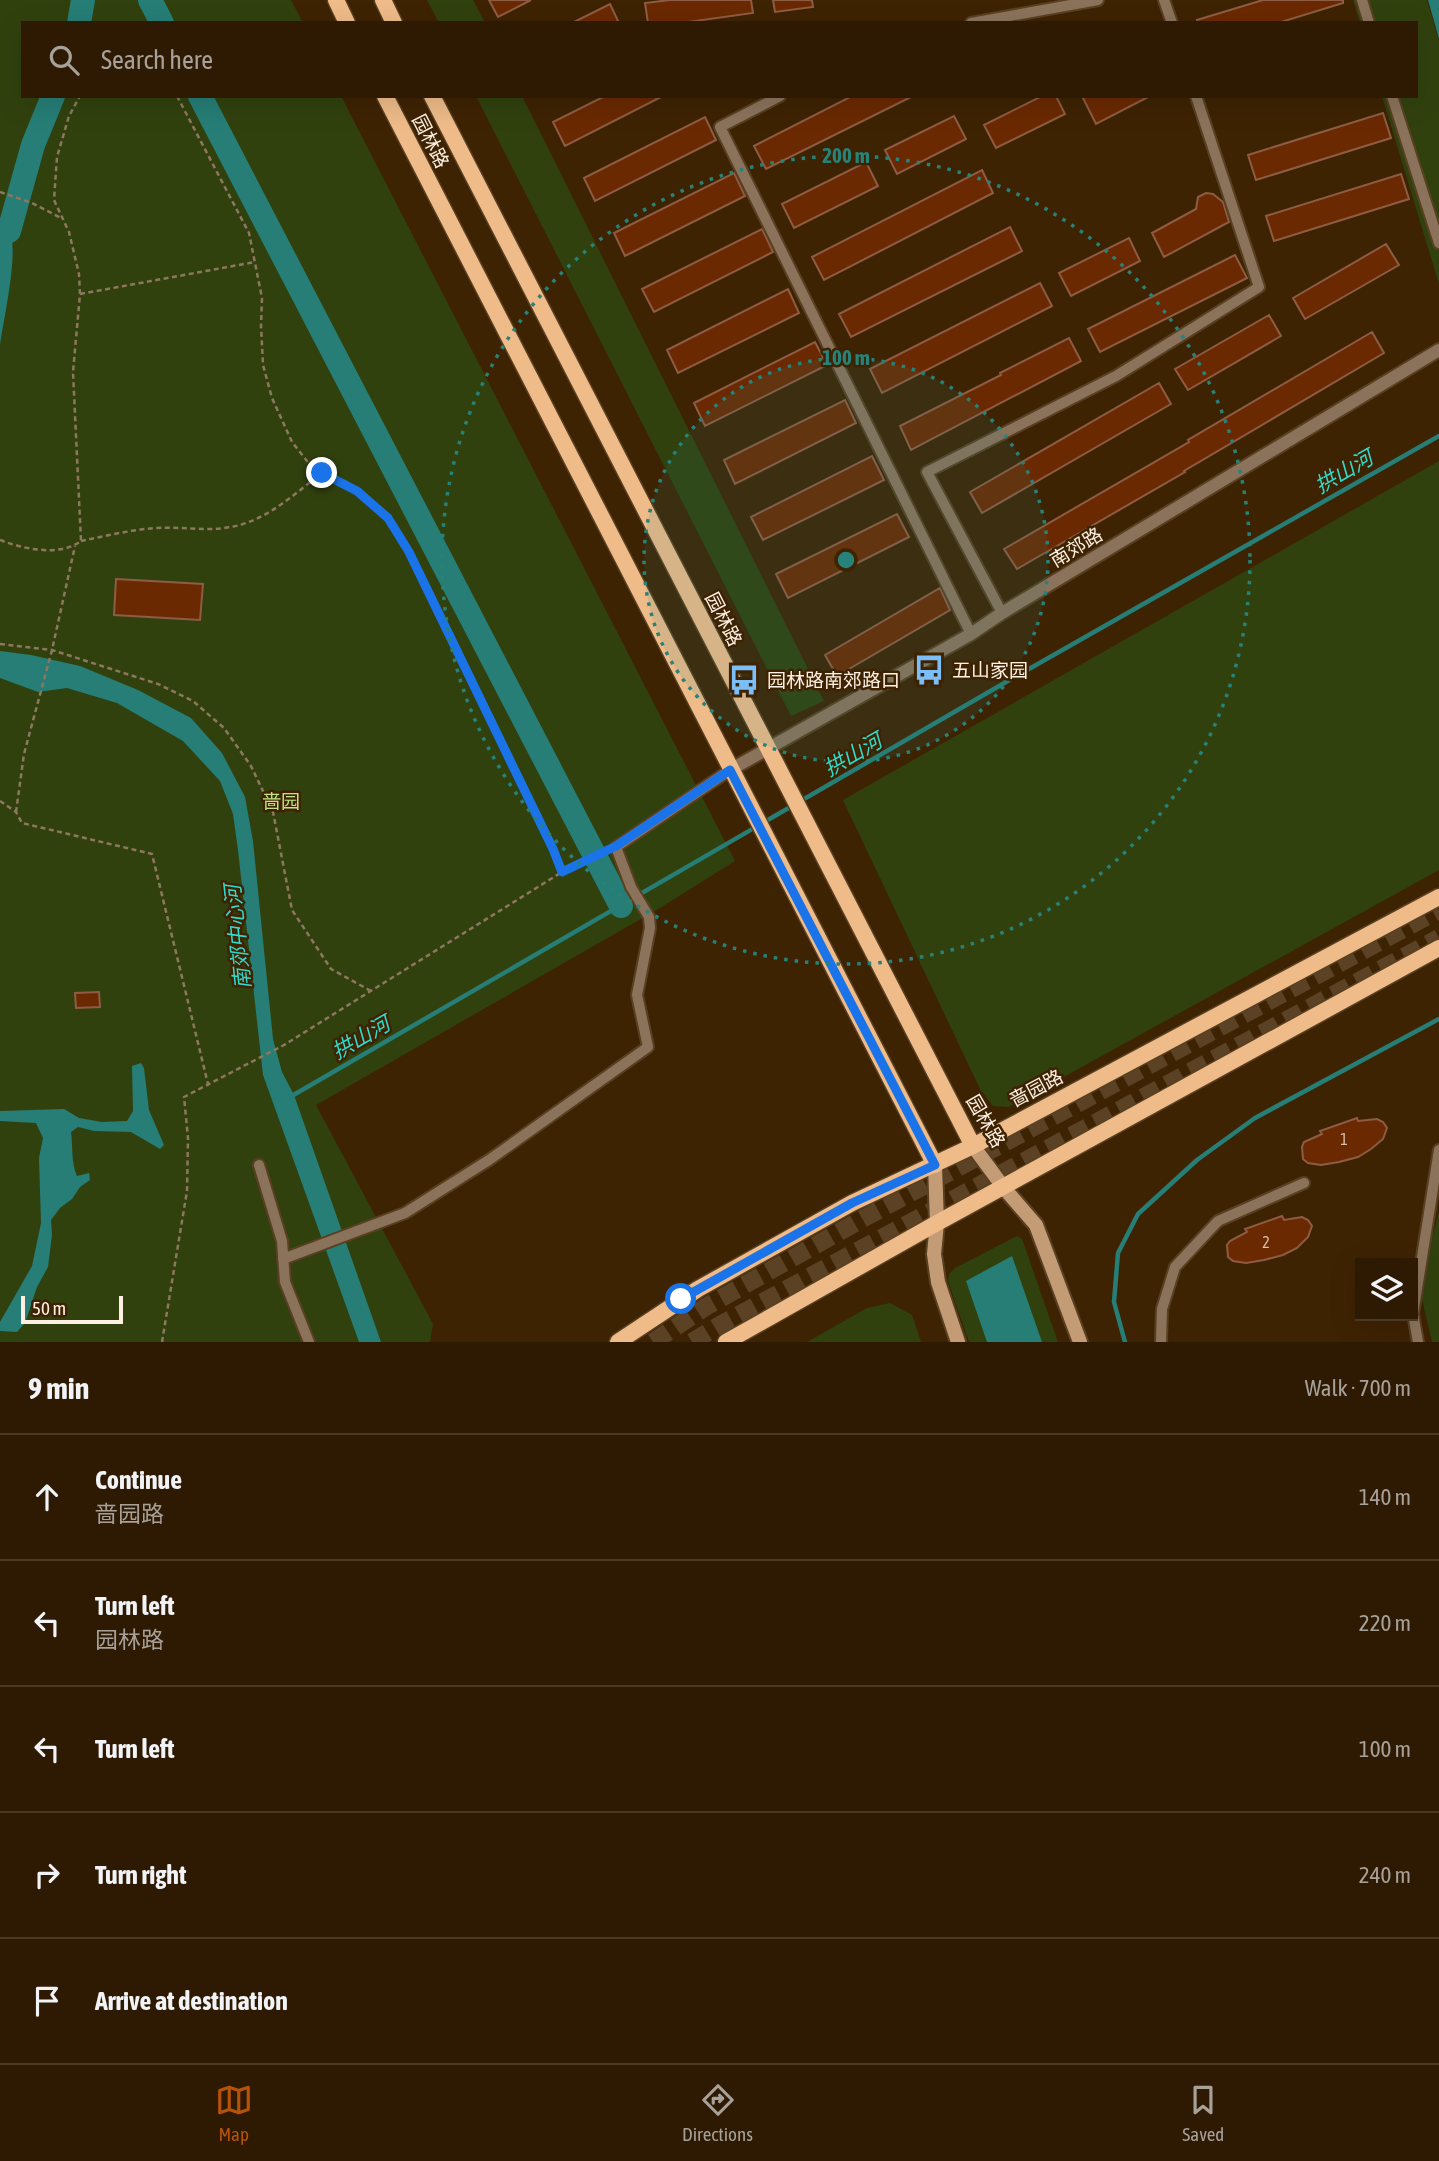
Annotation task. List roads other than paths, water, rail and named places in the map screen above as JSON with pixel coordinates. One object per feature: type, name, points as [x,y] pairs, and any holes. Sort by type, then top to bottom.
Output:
[{"type":"main road","points":[[336,0],[346,21]]},
{"type":"main road","points":[[383,0],[393,21]]},
{"type":"main road","name":"园林路","points":[[386,98],[935,1165],[937,1223],[934,1254],[938,1282],[958,1342]]},
{"type":"main road","name":"园林路","points":[[433,98],[973,1146],[1036,1225],[1080,1342]]},
{"type":"main road","name":"啬园路","points":[[618,1342],[698,1289],[852,1203],[973,1146],[1439,897]]},
{"type":"main road","points":[[726,1342],[937,1223],[1439,948]]},
{"type":"street","points":[[982,21],[1098,0]]},
{"type":"street","points":[[1164,0],[1171,21]]},
{"type":"street","points":[[1362,0],[1368,21]]},
{"type":"street","points":[[776,98],[720,127],[971,634]]},
{"type":"street","points":[[1002,613],[927,472],[1116,376],[1259,287],[1197,98]]},
{"type":"street","points":[[1393,98],[1439,243]]},
{"type":"street","name":"南郊路","points":[[730,770],[971,634],[1439,350]]},
{"type":"street","points":[[283,1259],[405,1213],[489,1160],[648,1047],[637,995],[650,928],[649,917],[631,887],[616,846],[730,770]]},
{"type":"street","points":[[1418,1342],[1413,1314],[1439,1150]]},
{"type":"street","points":[[259,1165],[282,1241],[285,1282],[309,1342]]},
{"type":"street","points":[[1161,1342],[1162,1309],[1175,1267],[1218,1221],[1304,1183]]},
{"type":"water","points":[[1428,0],[1439,0],[1439,39]]},
{"type":"water","points":[[9,231],[12,240],[12,268],[0,345],[0,232]]},
{"type":"water","points":[[0,651],[80,666],[138,690],[191,718],[222,753],[245,797],[253,841],[273,1039],[282,1072],[294,1095],[381,1342],[359,1342],[263,1075],[233,814],[220,781],[183,741],[117,703],[67,688],[38,692],[0,678]]},
{"type":"water","points":[[141,1063],[144,1068],[149,1110],[164,1145],[160,1149],[131,1132],[94,1131],[78,1127],[71,1132],[75,1171],[77,1176],[89,1173],[90,1180],[80,1187],[51,1220],[48,1267],[37,1287],[25,1323],[17,1332],[0,1331],[0,1322],[32,1266],[41,1223],[39,1158],[43,1138],[36,1123],[0,1121],[0,1111],[64,1109],[79,1118],[102,1122],[127,1121],[133,1111],[132,1066]]},
{"type":"water","points":[[1012,1256],[1042,1342],[987,1342],[966,1281]]},
{"type":"waterway","points":[[79,21],[83,0]]},
{"type":"waterway","points":[[150,0],[161,21]]},
{"type":"waterway","points":[[9,231],[33,145],[52,98]]},
{"type":"waterway","points":[[201,98],[621,906]]},
{"type":"waterway","name":"拱山河","points":[[290,1097],[1006,682],[1439,436]]},
{"type":"waterway","points":[[1125,1342],[1114,1302],[1118,1253],[1138,1214],[1197,1160],[1255,1118],[1439,1019]]},
{"type":"tunnel","points":[[653,1342],[707,1306],[864,1218],[1439,910]]},
{"type":"tunnel","points":[[692,1342],[1439,938]]},
{"type":"place","name":"五山家园","points":[[929,670]]},
{"type":"place","name":"园林路南郊路口","points":[[744,680]]},
{"type":"park label","name":"啬园","points":[[281,801]]},
{"type":"water label","name":"南郊中心河","points":[[238,937]]}]
